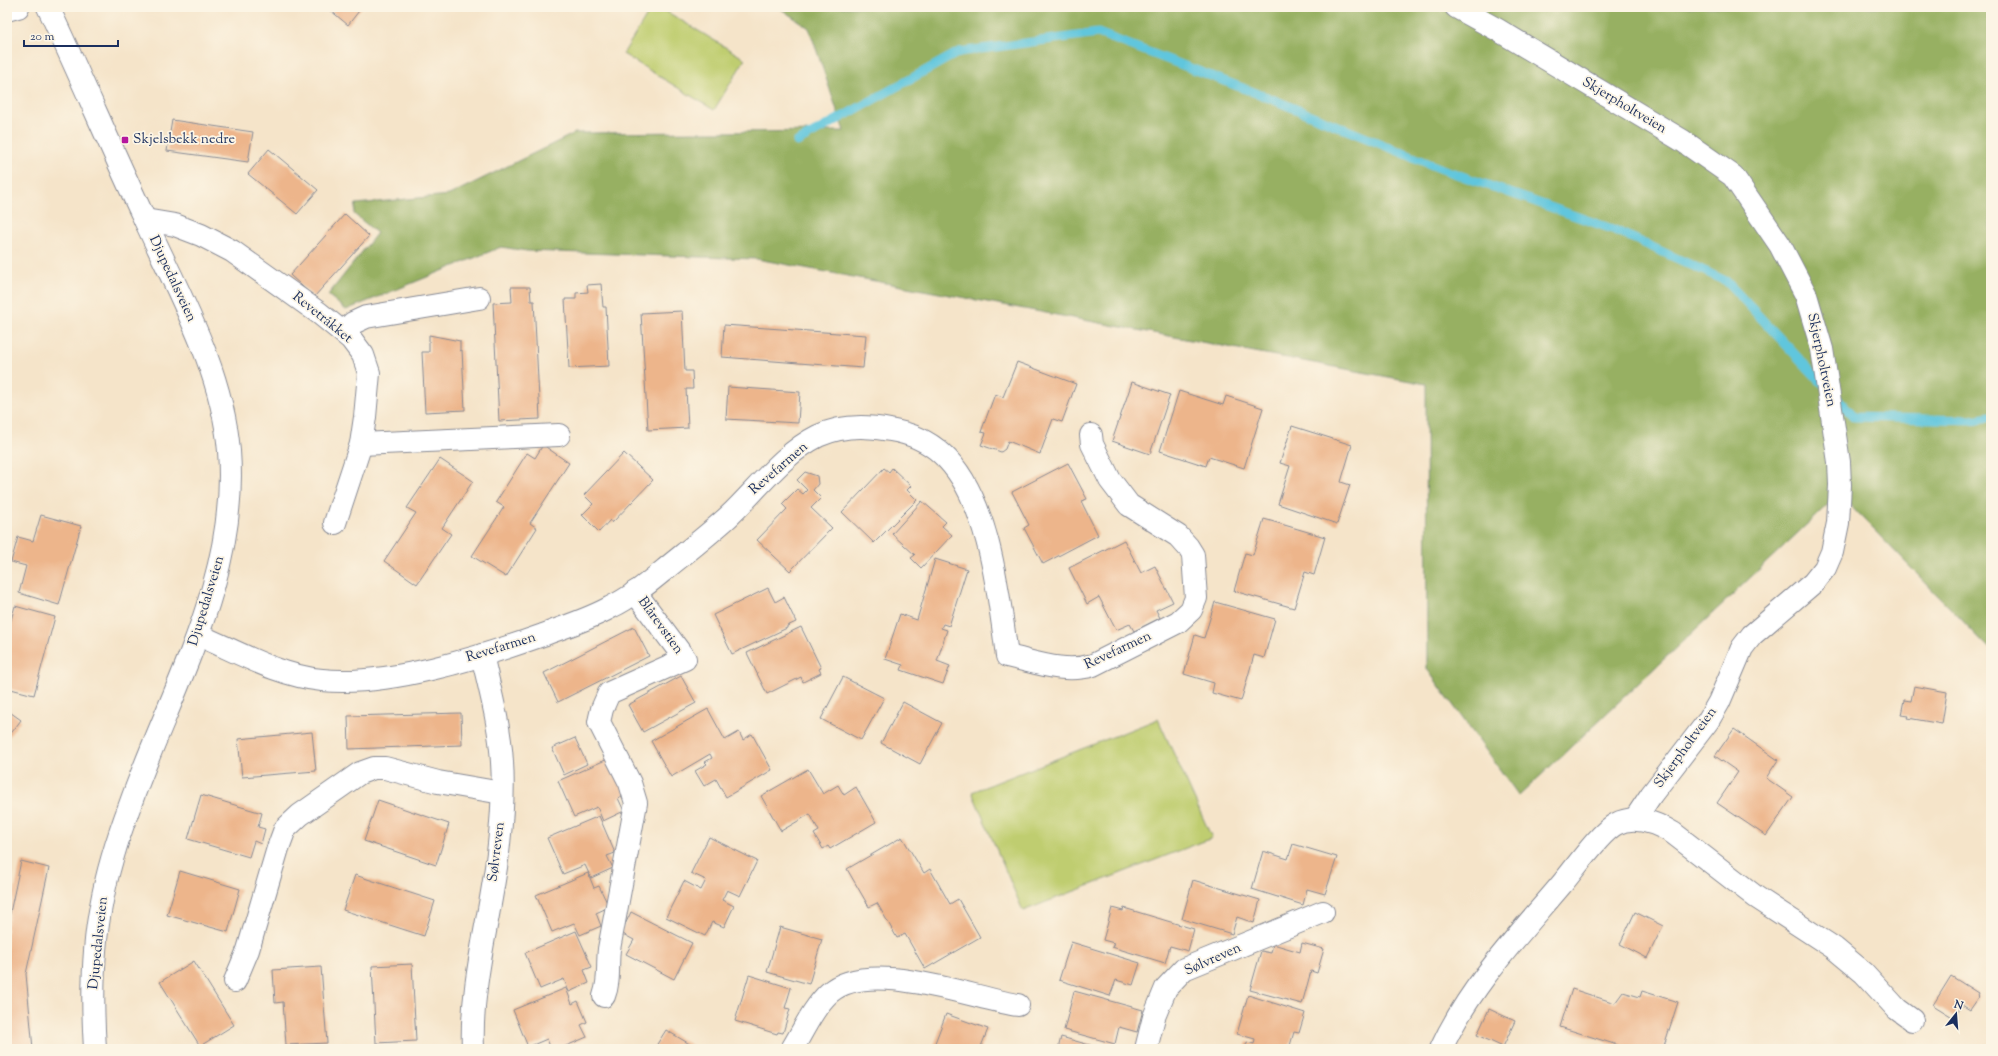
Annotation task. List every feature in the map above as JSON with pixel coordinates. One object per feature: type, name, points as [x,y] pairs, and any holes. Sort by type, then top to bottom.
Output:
[{"type":"street","points":[[7,10],[18,7]]},
{"type":"street","name":"Djupedalsveien","points":[[48,7],[191,319],[210,365],[221,402],[229,450],[228,503],[223,544],[214,586],[198,635],[129,806],[101,906],[92,1004],[94,1049]]},
{"type":"street","name":"Skjerpholtveien","points":[[1456,7],[1498,30],[1670,133],[1733,176],[1780,246],[1806,295],[1822,349],[1839,462],[1840,485],[1838,524],[1832,552],[1825,568],[1813,583],[1752,635],[1742,648],[1719,702],[1708,721],[1651,795],[1635,819]]},
{"type":"street","name":"Revetråkket","points":[[145,220],[175,225],[201,235],[232,251],[319,313],[343,332],[351,339],[363,355],[369,373],[361,444],[335,523]]},
{"type":"street","points":[[343,332],[353,323],[366,317],[479,298]]},
{"type":"street","name":"Revefarmen","points":[[198,635],[276,669],[322,680],[349,681],[398,676],[482,655],[579,622],[611,607],[635,592],[727,517],[798,449],[819,436],[843,428],[863,426],[907,433],[926,442],[943,454],[961,476],[971,495],[994,564],[1007,656],[1061,668],[1080,669],[1093,665],[1178,622],[1191,610],[1196,598],[1193,555],[1188,547],[1178,536],[1129,504],[1124,499],[1110,480],[1092,444],[1091,435]]},
{"type":"street","points":[[361,444],[559,435]]},
{"type":"street","name":"Blårevstien","points":[[604,996],[609,984],[607,966],[609,949],[636,803],[630,783],[599,722],[602,709],[609,693],[685,659],[635,592]]},
{"type":"street","name":"Sølvreven","points":[[473,1049],[477,977],[499,845],[502,793],[502,762],[496,723],[482,655]]},
{"type":"street","points":[[235,981],[248,950],[285,829],[300,815],[360,773],[374,768],[385,768],[438,782],[502,793]]},
{"type":"street","points":[[1441,1049],[1458,1017],[1484,977],[1593,845],[1614,824],[1624,820],[1635,819],[1661,826],[1673,833],[1756,897],[1834,948],[1864,973],[1896,1008],[1912,1020]]},
{"type":"street","name":"Sølvreven","points":[[1146,1049],[1154,1017],[1166,988],[1184,969],[1323,912]]},
{"type":"street","points":[[792,1049],[821,1003],[830,992],[846,984],[870,979],[904,980],[934,985],[1018,1005]]},
{"type":"green space","points":[[652,7],[659,7],[745,59],[714,110],[623,54]]},
{"type":"green space","points":[[778,7],[1991,7],[1991,650],[1839,494],[1519,796],[1427,669],[1426,384],[757,259],[527,251],[501,247],[346,310],[328,295],[377,233],[354,214],[356,204],[449,195],[575,133],[844,131],[809,28]]},
{"type":"green space","points":[[1158,719],[1212,838],[1023,911],[972,792]]},
{"type":"building","points":[[332,7],[362,7],[348,25],[330,10]]},
{"type":"building","points":[[172,120],[253,132],[248,162],[167,151]]},
{"type":"building","points":[[269,149],[318,190],[297,214],[248,174]]},
{"type":"building","points":[[345,214],[369,236],[314,297],[290,275]]},
{"type":"building","points":[[601,284],[603,307],[606,307],[609,366],[569,368],[565,299],[576,299],[576,293],[588,292],[587,285]]},
{"type":"building","points":[[511,287],[530,287],[531,301],[534,301],[540,419],[499,421],[493,303],[512,302]]},
{"type":"building","points":[[682,311],[685,371],[692,371],[693,389],[686,389],[688,428],[648,430],[641,313]]},
{"type":"building","points":[[724,325],[866,335],[863,368],[722,357]]},
{"type":"building","points":[[429,335],[460,341],[460,351],[462,350],[465,410],[425,412],[422,352],[429,352]]},
{"type":"building","points":[[1017,362],[1076,384],[1062,422],[1053,419],[1040,454],[1008,441],[1005,449],[1001,452],[981,445],[986,433],[981,432],[995,394],[1003,397]]},
{"type":"building","points":[[1132,382],[1170,395],[1150,454],[1112,441]]},
{"type":"building","points":[[728,387],[800,392],[798,423],[726,419]]},
{"type":"building","points":[[1179,391],[1223,405],[1226,396],[1263,408],[1244,468],[1209,457],[1206,466],[1160,451]]},
{"type":"building","points":[[1292,426],[1352,445],[1341,482],[1350,485],[1337,524],[1278,504],[1290,466],[1280,463]]},
{"type":"building","points":[[543,445],[569,463],[530,523],[537,528],[506,577],[472,556],[504,507],[496,502],[527,453],[535,458]]},
{"type":"building","points":[[624,453],[653,480],[612,523],[610,520],[599,532],[582,515],[593,504],[584,495]]},
{"type":"building","points":[[440,459],[473,481],[442,528],[451,534],[417,584],[384,561],[416,513],[407,508]]},
{"type":"building","points":[[1068,463],[1087,499],[1081,501],[1098,535],[1043,564],[1024,528],[1029,525],[1012,492]]},
{"type":"building","points":[[884,468],[889,472],[892,468],[911,486],[907,490],[917,500],[874,543],[842,512]]},
{"type":"building","points":[[805,472],[817,476],[818,484],[813,490],[821,498],[811,508],[832,528],[790,571],[757,540],[787,509],[782,504],[797,489],[803,494],[807,490],[797,480]]},
{"type":"building","points":[[922,501],[946,522],[942,526],[952,535],[921,568],[911,558],[915,555],[892,534]]},
{"type":"building","points":[[41,515],[81,526],[59,605],[19,593],[26,566],[11,562],[18,537],[33,541]]},
{"type":"building","points":[[1264,519],[1325,537],[1314,575],[1305,572],[1294,608],[1234,591],[1245,553],[1253,555]]},
{"type":"building","points":[[1124,540],[1141,573],[1155,566],[1173,602],[1156,610],[1160,618],[1134,631],[1130,624],[1116,630],[1099,597],[1087,604],[1069,568]]},
{"type":"building","points":[[935,559],[967,569],[949,626],[943,624],[941,628],[947,630],[937,661],[950,666],[943,684],[901,670],[903,665],[885,659],[900,614],[917,620]]},
{"type":"building","points":[[768,588],[775,602],[784,597],[796,622],[787,626],[787,628],[732,654],[713,615]]},
{"type":"building","points":[[1215,602],[1275,619],[1264,658],[1254,655],[1241,701],[1212,693],[1214,683],[1184,674],[1195,635],[1204,638]]},
{"type":"building","points":[[15,606],[55,617],[34,695],[7,688],[7,634]]},
{"type":"building","points":[[634,627],[649,656],[558,702],[544,673]]},
{"type":"building","points":[[801,627],[821,668],[819,669],[821,673],[803,682],[801,677],[767,694],[747,653]]},
{"type":"building","points":[[681,676],[696,703],[643,732],[628,705]]},
{"type":"building","points":[[843,677],[884,698],[861,740],[821,719]]},
{"type":"building","points":[[1914,686],[1947,692],[1942,724],[1908,718],[1909,716],[1901,715],[1904,700],[1911,701]]},
{"type":"building","points":[[903,702],[942,723],[920,764],[881,743]]},
{"type":"building","points":[[708,709],[725,740],[739,732],[743,740],[752,734],[772,770],[726,797],[716,779],[704,786],[695,771],[707,764],[705,762],[712,758],[710,754],[671,777],[651,741]]},
{"type":"building","points":[[7,710],[21,720],[7,739]]},
{"type":"building","points":[[461,713],[462,745],[349,749],[348,716]]},
{"type":"building","points":[[1734,729],[1778,760],[1766,778],[1793,797],[1766,836],[1717,803],[1738,772],[1715,756]]},
{"type":"building","points":[[312,732],[316,771],[242,777],[238,739]]},
{"type":"building","points":[[575,738],[587,764],[564,775],[552,748]]},
{"type":"building","points":[[610,758],[626,795],[618,798],[624,811],[603,821],[597,807],[574,817],[558,781]]},
{"type":"building","points":[[808,769],[823,794],[838,785],[844,795],[856,787],[876,822],[830,849],[828,846],[823,849],[814,834],[819,831],[810,814],[781,831],[761,796]]},
{"type":"building","points":[[201,795],[262,813],[258,827],[265,829],[261,844],[254,841],[249,857],[188,839]]},
{"type":"building","points":[[378,800],[449,824],[436,865],[364,841]]},
{"type":"building","points":[[599,816],[615,853],[607,856],[613,868],[591,878],[585,865],[563,874],[547,838]]},
{"type":"building","points":[[709,837],[757,861],[740,896],[727,890],[722,900],[734,906],[724,927],[712,922],[705,936],[666,917],[684,881],[701,890],[706,880],[691,873]]},
{"type":"building","points":[[902,837],[924,873],[930,869],[950,904],[958,899],[980,937],[925,969],[905,934],[897,938],[877,903],[869,907],[847,869]]},
{"type":"building","points":[[1293,844],[1337,857],[1325,894],[1307,889],[1303,905],[1252,889],[1263,851],[1288,859]]},
{"type":"building","points":[[21,861],[49,868],[26,974],[33,1049],[7,1049],[7,927]]},
{"type":"building","points":[[180,871],[240,889],[228,932],[167,915]]},
{"type":"building","points":[[588,873],[594,888],[599,886],[609,907],[596,913],[601,926],[580,935],[574,923],[552,932],[536,895]]},
{"type":"building","points":[[355,875],[435,901],[424,936],[343,910]]},
{"type":"building","points":[[1193,880],[1260,900],[1254,923],[1237,917],[1232,934],[1182,919]]},
{"type":"building","points":[[1112,908],[1123,911],[1124,908],[1194,929],[1188,951],[1170,946],[1165,963],[1112,947],[1114,943],[1103,940]]},
{"type":"building","points":[[631,912],[692,943],[674,979],[626,954],[634,940],[621,933]]},
{"type":"building","points":[[1635,912],[1663,926],[1647,958],[1620,944]]},
{"type":"building","points":[[780,927],[822,939],[809,984],[767,972]]},
{"type":"building","points":[[576,931],[592,967],[584,970],[589,983],[569,992],[564,979],[540,989],[525,953]]},
{"type":"building","points":[[1071,942],[1140,963],[1133,985],[1116,980],[1110,996],[1059,980]]},
{"type":"building","points":[[1302,943],[1324,949],[1317,973],[1311,971],[1302,1004],[1250,990],[1261,951],[1271,953],[1273,944],[1300,952]]},
{"type":"building","points":[[194,961],[234,1025],[200,1046],[160,982]]},
{"type":"building","points":[[412,964],[416,1041],[376,1043],[372,966]]},
{"type":"building","points":[[321,967],[327,1043],[286,1045],[283,1002],[275,1003],[273,970]]},
{"type":"building","points":[[749,975],[791,988],[785,1008],[790,1009],[783,1033],[778,1032],[777,1034],[735,1021]]},
{"type":"building","points":[[1951,976],[1978,993],[1977,995],[1979,997],[1970,1010],[1962,1005],[1954,1018],[1933,1005]]},
{"type":"building","points":[[566,988],[572,1004],[578,1001],[587,1022],[581,1025],[587,1037],[559,1049],[551,1049],[547,1039],[528,1047],[513,1010]]},
{"type":"building","points":[[1572,989],[1615,1003],[1623,992],[1640,997],[1642,991],[1678,1002],[1663,1049],[1630,1049],[1560,1027]]},
{"type":"building","points":[[1074,991],[1143,1010],[1137,1032],[1119,1027],[1115,1044],[1064,1030]]},
{"type":"building","points":[[1248,995],[1305,1013],[1299,1033],[1294,1032],[1289,1049],[1245,1049],[1247,1042],[1254,1044],[1255,1039],[1237,1034]]},
{"type":"building","points":[[1489,1009],[1515,1021],[1503,1047],[1477,1035]]},
{"type":"building","points":[[946,1014],[988,1029],[980,1049],[925,1049],[926,1046],[933,1048]]},
{"type":"building","points":[[666,1030],[698,1049],[654,1049]]},
{"type":"building","points":[[1061,1037],[1104,1049],[1058,1049]]},
{"type":"waterway","points":[[797,142],[959,52],[1098,33],[1269,98],[1442,169],[1615,230],[1726,281],[1822,383]]},
{"type":"waterway","points":[[1834,395],[1854,417],[1971,420],[1991,417]]},
{"type":"place","name":"Skjelsbekk nedre","points":[[125,140]]}]
